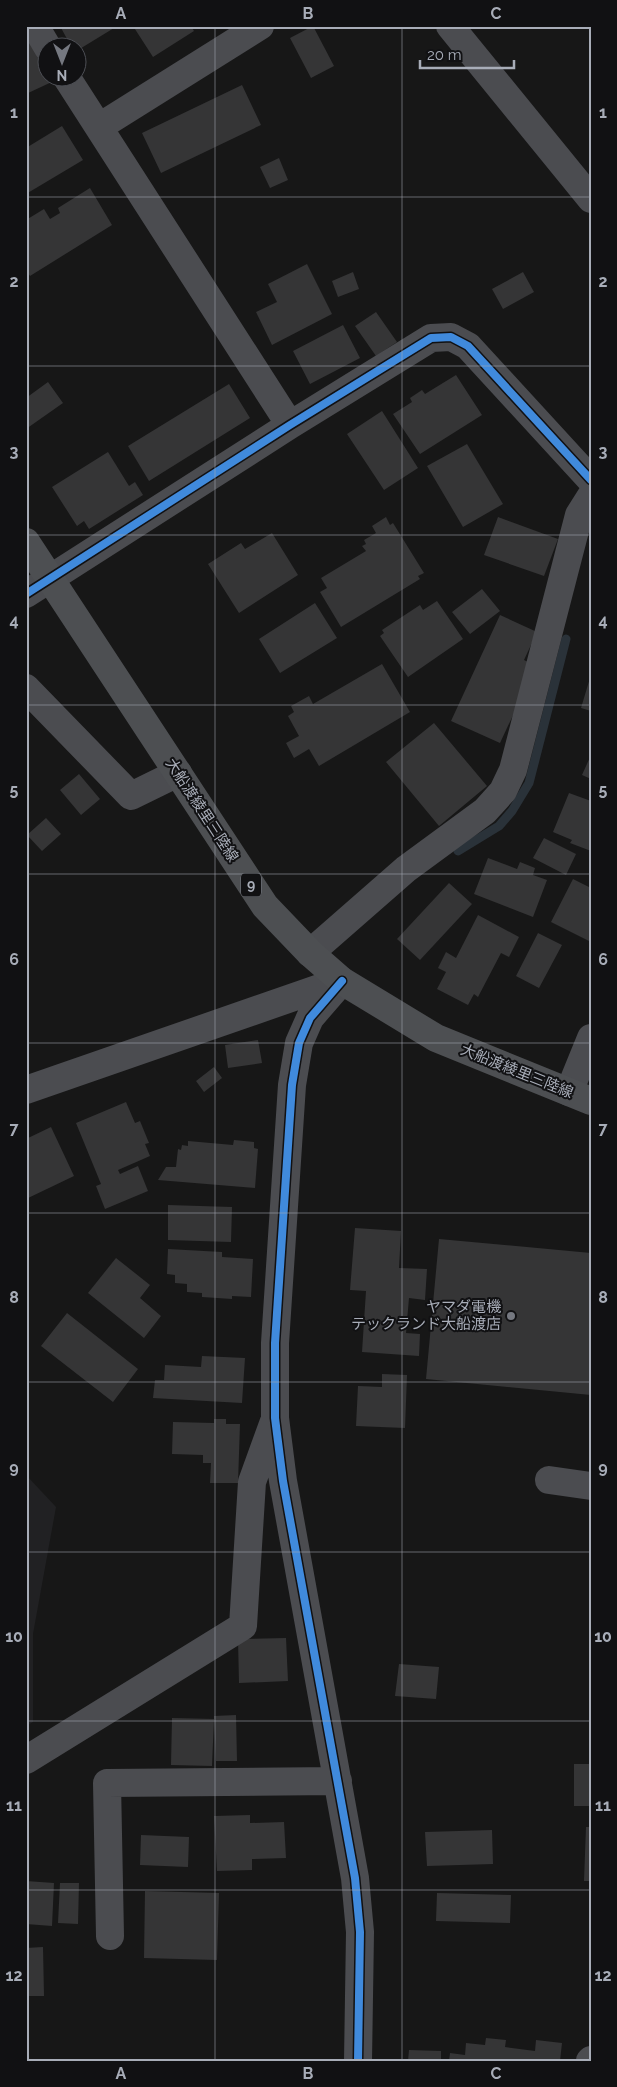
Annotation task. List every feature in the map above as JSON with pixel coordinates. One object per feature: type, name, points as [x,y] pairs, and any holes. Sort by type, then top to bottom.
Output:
[{"type":"main road","name":"大船渡綾里三陸線","points":[[26,542],[265,906],[310,953],[342,981],[436,1038],[580,1097]]},
{"type":"street","points":[[35,26],[42,38]]},
{"type":"street","points":[[99,127],[260,26]]},
{"type":"street","points":[[450,26],[591,199]]},
{"type":"street","points":[[74,88],[290,425]]},
{"type":"street","points":[[26,594],[290,425],[431,338],[451,337],[468,346],[591,480]]},
{"type":"street","points":[[310,953],[406,869],[485,811],[503,791],[513,770],[579,515],[591,496]]},
{"type":"street","points":[[26,688],[131,796],[178,773]]},
{"type":"street","points":[[26,1090],[342,981]]},
{"type":"street","points":[[342,981],[310,1018],[299,1043],[292,1084],[275,1343],[275,1418],[283,1481],[355,1878],[360,1932],[358,2061]]},
{"type":"street","points":[[580,1097],[591,1038]]},
{"type":"street","points":[[26,1760],[243,1626],[252,1482],[275,1418]]},
{"type":"street","points":[[549,1480],[591,1486]]},
{"type":"street","points":[[110,1936],[107,1784],[338,1781]]},
{"type":"shaded area","points":[[26,1475],[56,1507],[33,1634],[33,1722],[26,1726]]},
{"type":"building","points":[[60,26],[113,26],[114,28],[88,44],[88,38],[67,38]]},
{"type":"building","points":[[133,26],[191,26],[194,31],[153,57]]},
{"type":"building","points":[[313,26],[334,66],[311,78],[290,38]]},
{"type":"building","points":[[26,35],[38,49],[39,88],[26,94]]},
{"type":"building","points":[[242,85],[261,125],[161,173],[142,133]]},
{"type":"building","points":[[62,126],[83,160],[26,194],[26,148]]},
{"type":"building","points":[[279,158],[288,180],[270,188],[260,167]]},
{"type":"building","points":[[90,188],[112,225],[30,276],[26,270],[26,220],[44,209],[50,219],[60,213],[58,208]]},
{"type":"building","points":[[307,264],[332,314],[272,345],[256,312],[277,302],[268,284]]},
{"type":"building","points":[[353,272],[359,289],[338,297],[332,281]]},
{"type":"building","points":[[523,272],[534,292],[503,309],[492,289]]},
{"type":"building","points":[[376,312],[397,342],[376,356],[355,326]]},
{"type":"building","points":[[343,325],[360,358],[310,384],[293,351]]},
{"type":"building","points":[[456,375],[482,415],[420,454],[393,414],[412,402],[410,398],[422,390],[425,394]]},
{"type":"building","points":[[48,382],[63,403],[26,429],[26,398]]},
{"type":"building","points":[[229,384],[250,418],[149,481],[128,446]]},
{"type":"building","points":[[382,411],[418,468],[384,490],[347,434]]},
{"type":"building","points":[[467,444],[503,504],[463,527],[427,466]]},
{"type":"building","points":[[108,452],[129,486],[135,482],[143,495],[89,529],[84,521],[77,526],[52,487]]},
{"type":"building","points":[[386,517],[390,525],[393,523],[424,573],[418,576],[420,579],[341,627],[320,592],[327,588],[321,578],[366,551],[362,546],[366,544],[364,540],[376,533],[372,526]]},
{"type":"building","points":[[498,517],[558,539],[544,576],[484,555]]},
{"type":"building","points":[[272,533],[298,575],[239,613],[208,564],[241,543],[245,549]]},
{"type":"building","points":[[482,589],[500,611],[470,634],[452,612]]},
{"type":"building","points":[[437,601],[463,639],[408,677],[380,636],[384,633],[382,630],[420,605],[423,610]]},
{"type":"building","points":[[315,603],[337,638],[280,673],[259,639]]},
{"type":"building","points":[[500,615],[537,632],[524,660],[536,666],[500,743],[451,721]]},
{"type":"building","points":[[382,664],[410,712],[319,766],[309,749],[294,758],[286,743],[299,736],[288,716],[294,712],[291,706],[309,696],[313,704]]},
{"type":"building","points":[[591,678],[591,711],[581,708]]},
{"type":"building","points":[[434,723],[487,786],[439,826],[386,762]]},
{"type":"building","points":[[591,755],[591,779],[582,775]]},
{"type":"building","points":[[79,774],[100,799],[81,815],[60,790]]},
{"type":"building","points":[[569,793],[591,801],[591,851],[570,843],[572,840],[553,832]]},
{"type":"building","points":[[46,818],[61,834],[42,851],[27,835]]},
{"type":"building","points":[[544,838],[576,854],[566,875],[533,858]]},
{"type":"building","points":[[488,858],[517,869],[520,862],[535,868],[533,875],[547,880],[533,917],[474,894]]},
{"type":"building","points":[[573,879],[591,888],[591,942],[551,922]]},
{"type":"building","points":[[449,883],[472,904],[420,960],[397,939]]},
{"type":"building","points":[[478,915],[519,937],[509,957],[501,953],[478,997],[474,994],[468,1005],[437,989],[446,972],[438,968],[446,952],[456,958]]},
{"type":"building","points":[[538,933],[562,945],[539,988],[516,976]]},
{"type":"building","points":[[258,1040],[262,1063],[228,1068],[225,1045]]},
{"type":"building","points":[[214,1067],[222,1078],[204,1092],[196,1081]]},
{"type":"building","points":[[126,1102],[135,1123],[140,1121],[149,1143],[145,1144],[150,1156],[118,1170],[120,1174],[138,1166],[148,1191],[105,1209],[96,1186],[101,1184],[76,1123]]},
{"type":"building","points":[[51,1127],[74,1176],[26,1199],[26,1139]]},
{"type":"building","points":[[234,1140],[254,1142],[254,1148],[258,1149],[255,1188],[158,1180],[166,1167],[176,1167],[178,1149],[181,1150],[182,1145],[188,1146],[188,1141],[233,1145]]},
{"type":"building","points":[[168,1205],[232,1207],[231,1242],[168,1240]]},
{"type":"building","points":[[355,1228],[401,1231],[399,1268],[427,1269],[425,1300],[409,1298],[406,1333],[420,1334],[419,1356],[362,1352],[366,1291],[350,1290]]},
{"type":"building","name":"ヤマダ電機 テックランド大船渡店","points":[[439,1239],[591,1253],[591,1395],[426,1379]]},
{"type":"building","points":[[168,1249],[222,1252],[222,1257],[253,1259],[251,1297],[232,1296],[232,1299],[202,1297],[202,1293],[187,1292],[187,1284],[175,1283],[175,1275],[167,1274]]},
{"type":"building","points":[[116,1258],[150,1285],[140,1298],[161,1316],[144,1338],[88,1293]]},
{"type":"building","points":[[67,1313],[138,1369],[113,1402],[41,1346]]},
{"type":"building","points":[[202,1356],[245,1358],[242,1403],[153,1398],[155,1380],[164,1380],[165,1365],[201,1367]]},
{"type":"building","points":[[382,1374],[407,1375],[405,1428],[356,1426],[358,1386],[382,1387]]},
{"type":"building","points":[[214,1419],[226,1419],[226,1424],[240,1424],[238,1483],[210,1483],[211,1463],[203,1463],[203,1455],[172,1454],[173,1422],[214,1423]]},
{"type":"building","points":[[286,1638],[288,1681],[239,1683],[238,1639]]},
{"type":"building","points":[[399,1664],[439,1667],[436,1699],[395,1696]]},
{"type":"building","points":[[236,1715],[237,1761],[216,1761],[214,1716]]},
{"type":"building","points":[[172,1718],[214,1719],[212,1766],[171,1765]]},
{"type":"building","points":[[574,1764],[591,1764],[591,1806],[574,1806]]},
{"type":"building","points":[[250,1815],[250,1823],[284,1822],[286,1858],[252,1859],[252,1870],[217,1871],[214,1816]]},
{"type":"building","points":[[586,1827],[591,1827],[591,1881],[584,1881]]},
{"type":"building","points":[[492,1830],[493,1864],[427,1866],[425,1832]]},
{"type":"building","points":[[141,1835],[189,1837],[188,1867],[140,1865]]},
{"type":"building","points":[[26,1881],[54,1883],[52,1926],[26,1924]]},
{"type":"building","points":[[60,1883],[79,1883],[78,1924],[58,1923]]},
{"type":"building","points":[[145,1891],[219,1893],[217,1960],[144,1958]]},
{"type":"building","points":[[437,1893],[511,1895],[510,1923],[436,1921]]},
{"type":"building","points":[[43,1947],[44,1996],[26,1996],[26,1948]]},
{"type":"building","points":[[486,2038],[506,2040],[505,2047],[535,2051],[536,2040],[562,2043],[560,2061],[449,2061],[450,2053],[465,2055],[466,2043],[485,2045]]},
{"type":"building","points":[[409,2050],[441,2051],[441,2061],[408,2061]]},
{"type":"waterway","points":[[458,851],[499,826],[512,811],[529,783],[566,639]]},
{"type":"cycle path","points":[[26,594],[290,425],[431,338],[451,337],[468,346],[591,480]]},
{"type":"cycle path","points":[[342,981],[310,1018],[299,1043],[292,1085],[275,1343],[275,1418],[283,1481],[355,1878],[360,1932],[358,2061]]},
{"type":"place","name":"ヤマダ電機 テックランド大船渡店","points":[[511,1316]]}]
